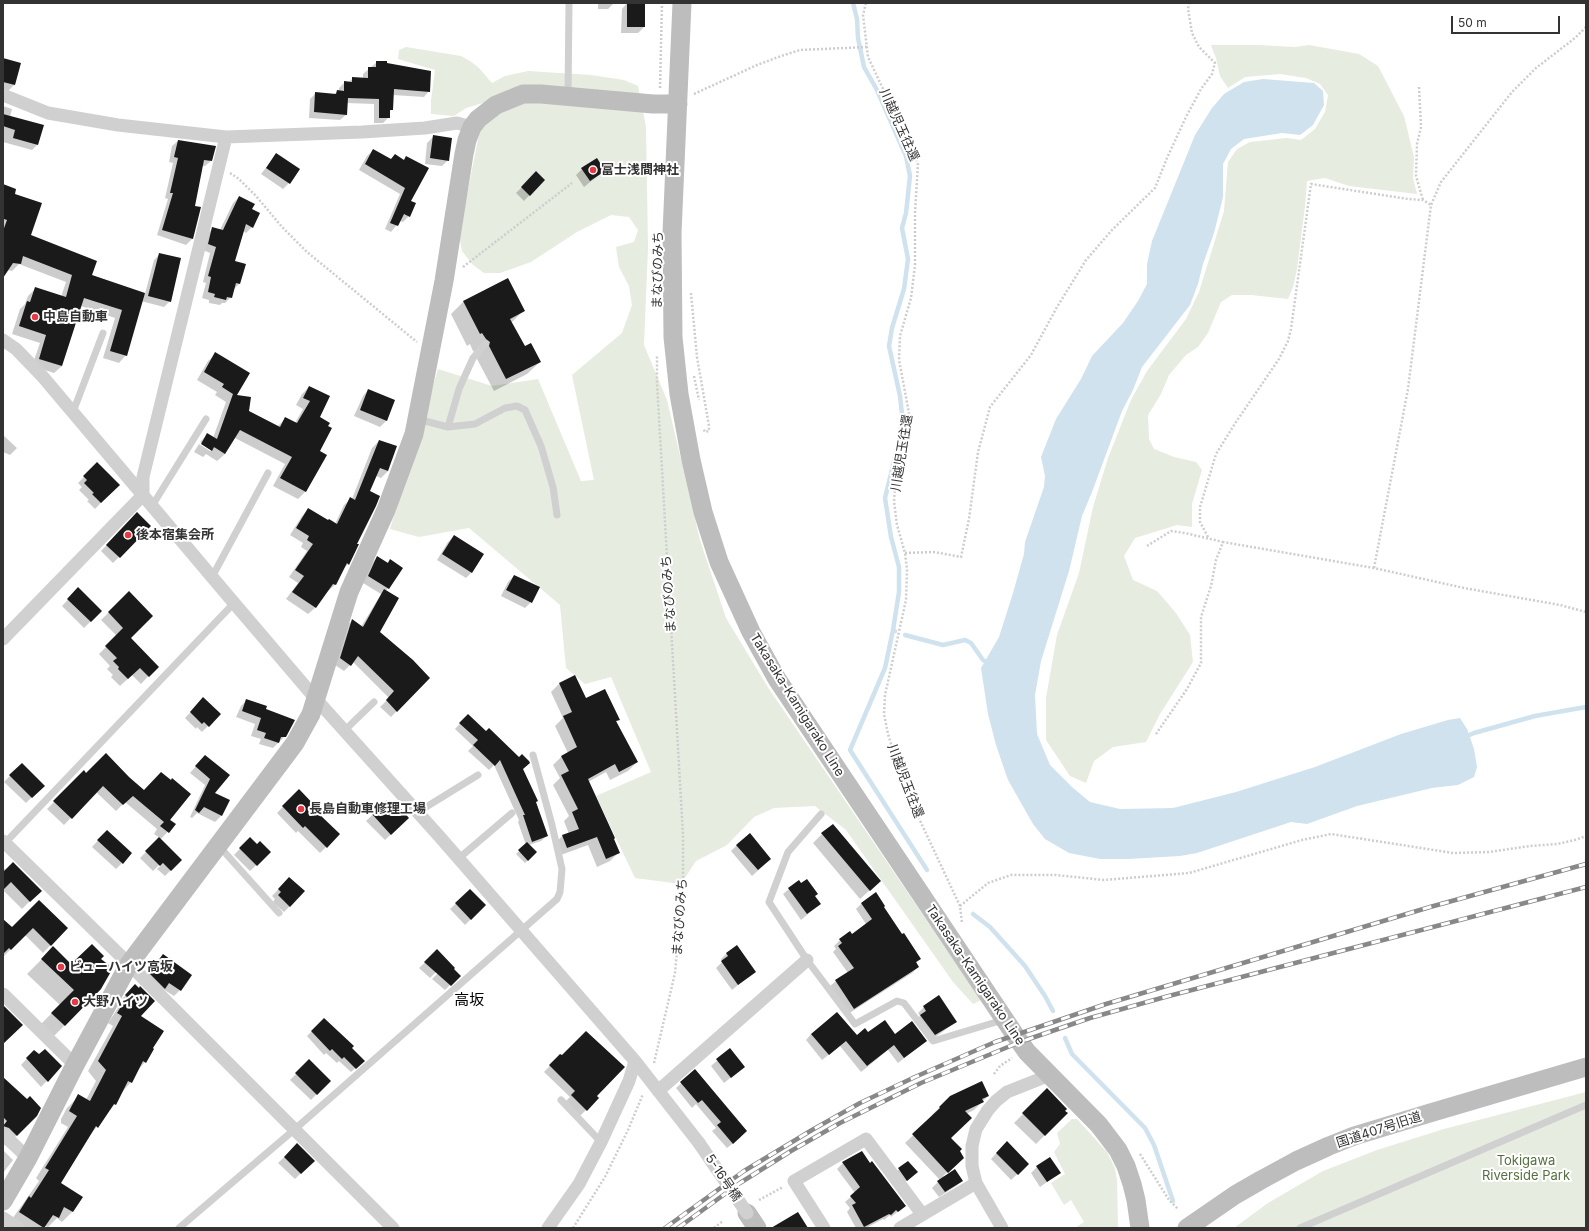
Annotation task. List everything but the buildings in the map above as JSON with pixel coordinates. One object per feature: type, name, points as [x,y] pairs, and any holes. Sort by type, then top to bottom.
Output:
[{"type":"street","name":"Takasaka-Kamigarako Line","points":[[682,3],[672,233],[673,336],[679,394],[691,460],[703,512],[719,562],[751,632],[781,685],[1027,1052],[1099,1126],[1118,1150],[1126,1166],[1132,1184],[1140,1228]]},
{"type":"street","points":[[3,1201],[28,1158],[75,1065],[130,964],[295,743],[311,714],[349,592],[386,510],[414,434],[444,281],[464,154],[472,127],[478,119],[496,105],[523,94],[568,96],[653,104],[678,104]]},
{"type":"street","points":[[3,95],[48,112],[118,125],[226,137],[362,132],[425,128],[457,123],[472,127]]},
{"type":"street","points":[[3,639],[143,495],[143,477],[226,137]]},
{"type":"street","name":"5-16号橋","points":[[3,340],[16,349],[73,412],[234,604],[418,812],[634,1061],[754,1214]]},
{"type":"street","points":[[4,842],[130,964],[393,1228]]},
{"type":"street","points":[[658,1091],[807,960]]},
{"type":"street","points":[[3,994],[75,1065]]},
{"type":"street","points":[[548,1228],[579,1184],[601,1142],[629,1081],[634,1061]]},
{"type":"street","name":"国道407号旧道","points":[[1187,1228],[1235,1195],[1254,1184],[1296,1161],[1329,1146],[1354,1136],[1422,1115],[1586,1067]]},
{"type":"street","points":[[1002,1228],[976,1183],[972,1166],[972,1146],[976,1129],[988,1110],[1007,1092],[1050,1075]]},
{"type":"street","points":[[3,1134],[28,1158]]},
{"type":"street","points":[[824,1228],[794,1181],[866,1139],[922,1214]]},
{"type":"street","points":[[900,1228],[976,1183]]},
{"type":"street","points":[[3,1218],[18,1228]]},
{"type":"lane","points":[[568,96],[569,3]]},
{"type":"lane","points":[[73,412],[103,333]]},
{"type":"lane","points":[[448,427],[459,389],[473,358],[485,344]]},
{"type":"lane","points":[[417,419],[448,427],[475,424],[505,408],[517,406],[525,410],[541,446],[553,487],[557,515]]},
{"type":"lane","points":[[152,506],[206,419]]},
{"type":"lane","points":[[212,577],[268,473]]},
{"type":"lane","points":[[4,842],[234,604]]},
{"type":"lane","points":[[345,730],[374,702]]},
{"type":"lane","points":[[179,1228],[522,932],[557,899],[560,892],[562,869],[533,755]]},
{"type":"lane","points":[[418,812],[478,775]]},
{"type":"lane","points":[[458,859],[512,813]]},
{"type":"lane","points":[[821,814],[788,852],[769,902],[807,960],[855,1024],[897,1001],[904,1003],[933,1041],[1005,1019]]},
{"type":"lane","points":[[219,846],[279,913]]},
{"type":"lane","points":[[561,1100],[601,1142]]},
{"type":"lane","points":[[1300,1228],[1586,1105]]},
{"type":"path","points":[[660,92],[662,3]]},
{"type":"path","name":"川越児玉往還","points":[[866,3],[863,15],[868,57],[918,163],[915,213],[915,265],[911,298],[900,336],[899,360],[909,412],[896,478],[894,501],[897,525],[908,569],[906,600],[885,695],[884,714],[888,734],[898,767],[916,812],[960,906],[961,923]]},
{"type":"path","points":[[905,553],[934,552],[961,557],[969,519],[978,452],[990,407],[1031,355],[1057,307],[1086,260],[1112,230],[1155,188],[1186,117],[1201,89],[1212,74],[1215,63],[1199,47],[1192,33],[1188,9],[1189,3]]},
{"type":"path","points":[[1374,568],[1408,389],[1431,205],[1441,182],[1512,92],[1536,68],[1575,38],[1586,27]]},
{"type":"path","points":[[702,91],[758,66],[800,50],[867,47]]},
{"type":"path","points":[[1419,87],[1421,127],[1417,144],[1416,176],[1423,200]]},
{"type":"path","points":[[219,168],[239,179],[307,252],[429,353]]},
{"type":"path","points":[[444,281],[572,184]]},
{"type":"path","points":[[1208,537],[1200,522],[1200,507],[1216,454],[1279,359],[1288,341],[1311,184],[1408,200],[1423,200],[1431,205]]},
{"type":"path","points":[[690,294],[709,430],[705,432],[702,426]]},
{"type":"path","name":"まなびのみち","points":[[653,1065],[675,974],[683,886],[683,835],[657,391],[657,352]]},
{"type":"path","points":[[1148,546],[1172,531],[1208,537],[1223,542],[1374,568],[1464,588],[1560,605],[1586,612]]},
{"type":"path","points":[[1156,734],[1187,689],[1201,663],[1201,617],[1211,586],[1216,560],[1223,542]]},
{"type":"path","points":[[960,906],[988,883],[1011,875],[1056,875],[1104,880],[1189,873],[1302,840],[1331,834],[1453,853],[1489,852],[1557,844],[1586,836]]},
{"type":"path","points":[[994,1074],[1000,1066],[1015,1056],[1027,1052]]},
{"type":"path","points":[[573,1228],[605,1177],[644,1093]]},
{"type":"path","points":[[754,1214],[794,1181]]},
{"type":"path","points":[[714,1228],[723,1221]]},
{"type":"green space","points":[[1211,45],[1295,47],[1309,45],[1359,54],[1378,66],[1404,116],[1414,157],[1413,178],[1417,194],[1349,186],[1325,178],[1307,181],[1297,269],[1293,287],[1288,299],[1251,295],[1232,295],[1221,302],[1208,333],[1198,347],[1186,355],[1169,375],[1161,394],[1148,415],[1149,439],[1154,449],[1174,457],[1196,462],[1202,470],[1192,504],[1192,527],[1177,525],[1135,538],[1124,556],[1133,580],[1157,591],[1176,613],[1190,635],[1193,662],[1160,714],[1146,742],[1113,747],[1094,761],[1086,783],[1070,776],[1046,740],[1046,698],[1057,635],[1079,573],[1093,507],[1108,458],[1131,400],[1147,371],[1186,319],[1199,292],[1224,211],[1228,162],[1237,149],[1250,142],[1287,138],[1301,140],[1315,129],[1325,112],[1328,95],[1320,84],[1306,78],[1280,74],[1245,77],[1228,88],[1220,76]]},
{"type":"green space","points":[[406,47],[461,56],[479,68],[492,83],[505,76],[528,71],[591,75],[624,80],[638,86],[646,127],[648,248],[644,345],[667,400],[700,540],[726,618],[769,689],[981,1000],[973,1004],[953,982],[846,830],[815,806],[774,808],[754,817],[727,845],[696,861],[681,884],[635,878],[596,796],[651,772],[611,677],[585,684],[566,668],[560,605],[469,528],[419,537],[390,529],[438,369],[492,386],[538,379],[581,481],[594,480],[572,375],[622,333],[632,305],[629,286],[619,267],[616,247],[634,242],[638,230],[629,217],[611,215],[577,232],[531,262],[500,273],[484,273],[473,265],[462,251],[459,235],[480,129],[483,103],[466,108],[454,116],[431,114],[435,70],[398,59],[399,50]]},
{"type":"green space","name":"Tokigawa Riverside Park","points":[[1586,1092],[1586,1228],[1234,1228],[1268,1203],[1323,1171],[1377,1150],[1444,1129]]},
{"type":"green space","points":[[1072,1119],[1077,1119],[1107,1152],[1115,1168],[1117,1180],[1118,1228],[1075,1228],[1084,1222],[1071,1200],[1064,1205],[1051,1183],[1065,1174],[1054,1152],[1060,1144],[1057,1133]]},
{"type":"water","points":[[1263,79],[1314,83],[1323,91],[1324,105],[1313,125],[1300,135],[1282,133],[1244,139],[1231,149],[1223,164],[1223,197],[1214,233],[1190,305],[1142,367],[1133,390],[1122,411],[1082,516],[1069,571],[1041,661],[1035,695],[1037,734],[1050,765],[1072,787],[1090,802],[1120,809],[1173,808],[1236,792],[1315,767],[1401,734],[1448,720],[1460,718],[1467,729],[1474,749],[1477,767],[1474,777],[1458,785],[1432,788],[1357,806],[1307,824],[1291,822],[1197,853],[1180,856],[1100,859],[1069,853],[1045,839],[1033,824],[1008,780],[996,745],[988,714],[981,668],[999,637],[1013,593],[1024,554],[1025,542],[1044,487],[1045,476],[1041,457],[1056,419],[1081,379],[1092,356],[1123,323],[1138,301],[1147,284],[1147,264],[1152,241],[1195,135],[1212,108],[1224,94],[1244,82]]},
{"type":"waterway","points":[[853,3],[857,19],[858,38],[864,67],[877,90],[906,156],[910,176],[906,213],[902,228],[908,259],[904,289],[892,328],[889,346],[900,396],[902,414],[900,437],[885,498],[891,537],[899,567],[899,592],[893,630],[895,631]]},
{"type":"waterway","points":[[893,630],[885,668],[850,750],[927,870]]},
{"type":"waterway","points":[[905,635],[943,645],[965,640],[971,643],[983,660],[989,664]]},
{"type":"waterway","points":[[1465,737],[1474,733],[1535,716],[1586,707]]},
{"type":"waterway","points":[[973,914],[990,927],[1025,966],[1053,1011]]},
{"type":"waterway","points":[[1065,1038],[1072,1054],[1145,1128],[1154,1145],[1173,1201]]},
{"type":"railway","points":[[665,1228],[744,1171],[812,1130],[860,1103],[995,1042],[1106,1004],[1430,907],[1586,864]]},
{"type":"railway","points":[[678,1228],[740,1183],[791,1151],[840,1123],[921,1083],[1020,1042],[1090,1018],[1165,997],[1586,887]]},
{"type":"place","name":"富士浅間神社","points":[[593,170]]},
{"type":"place","name":"中島自動車","points":[[35,317]]},
{"type":"place","name":"後本宿集会所","points":[[128,535]]},
{"type":"place","name":"長島自動車修理工場","points":[[301,809]]},
{"type":"place","name":"ビューハイツ高坂","points":[[61,967]]},
{"type":"place","name":"大野ハイツ","points":[[75,1002]]},
{"type":"district","name":"高坂","points":[[469,1000]]}]
